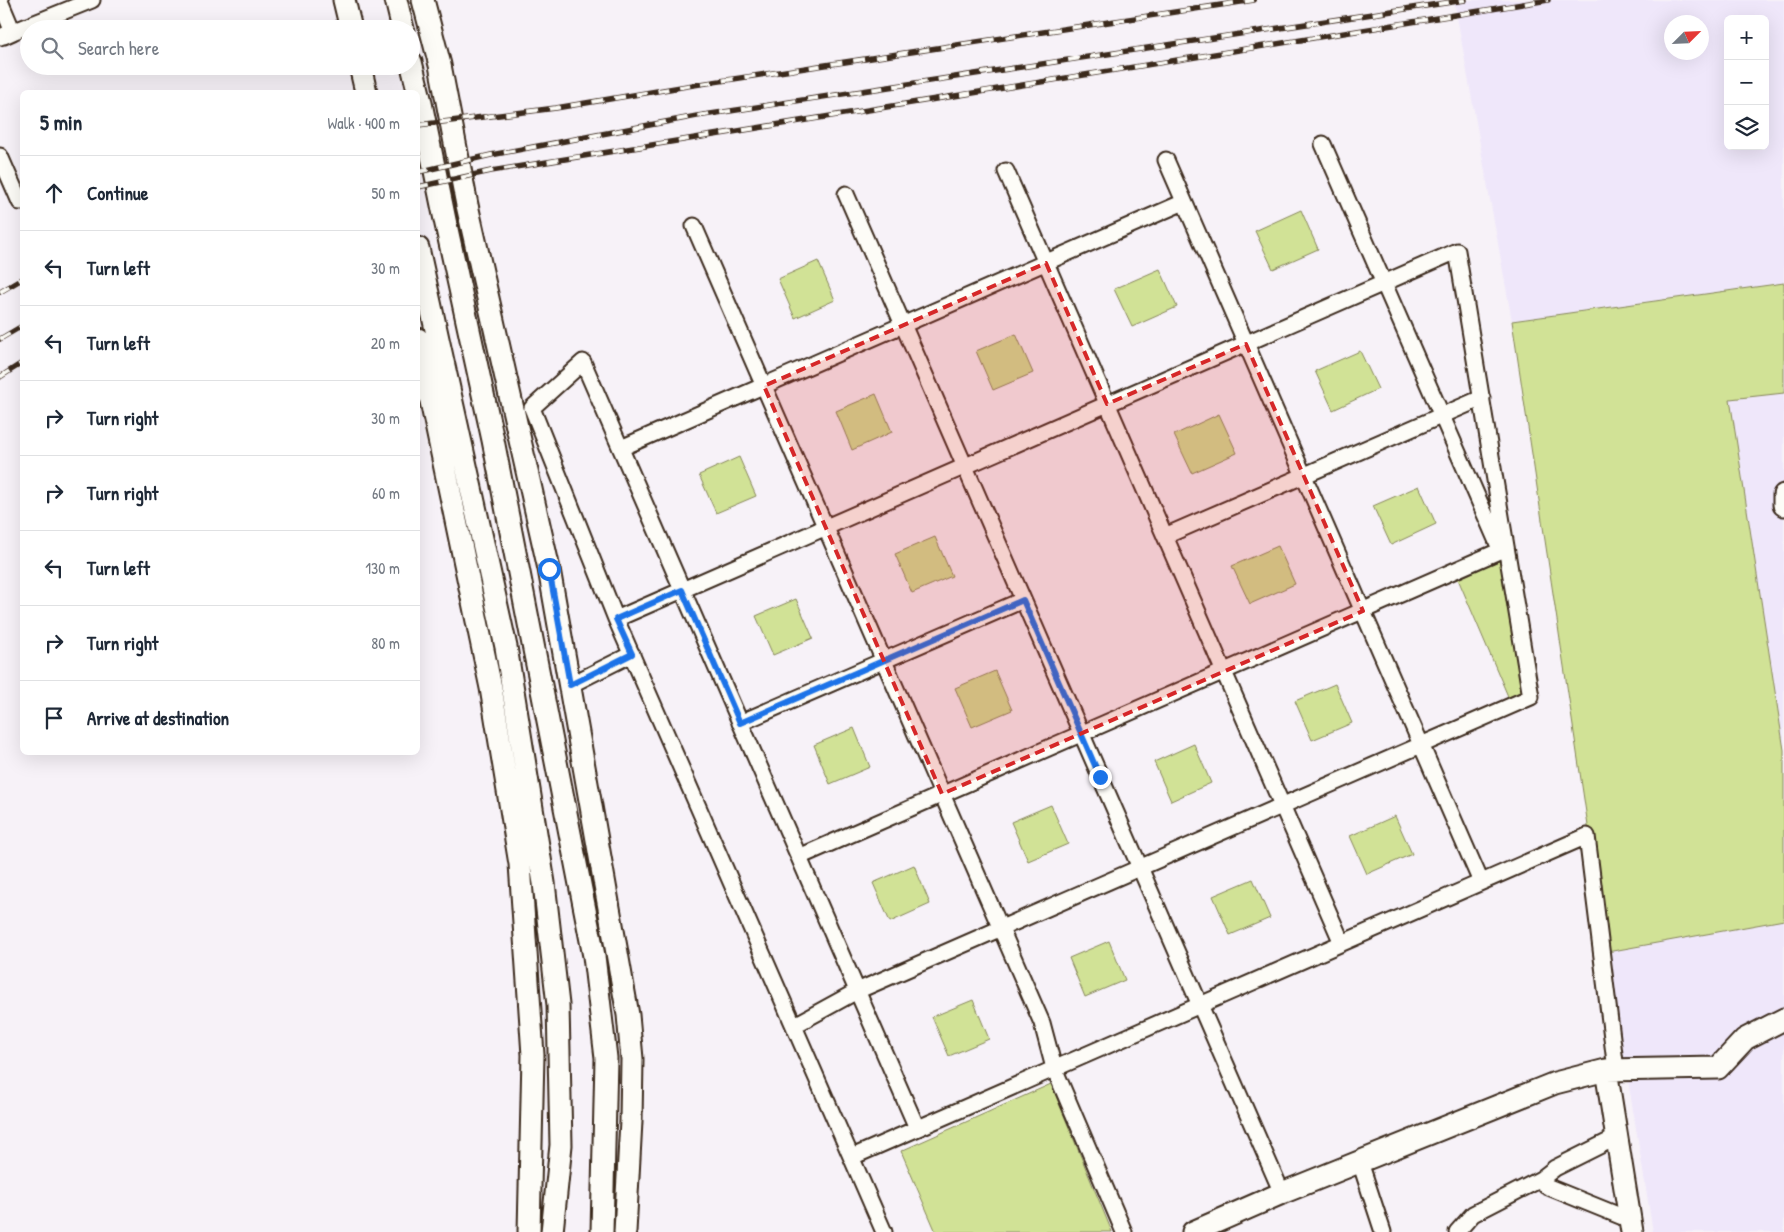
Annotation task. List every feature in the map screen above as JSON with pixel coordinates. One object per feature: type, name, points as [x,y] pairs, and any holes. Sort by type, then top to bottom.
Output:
[{"type":"street","points":[[43,20],[92,0]]},
{"type":"street","points":[[344,0],[349,20]]},
{"type":"street","points":[[359,0],[364,20]]},
{"type":"street","points":[[396,0],[401,20]]},
{"type":"street","points":[[423,0],[440,64],[467,205],[549,569],[628,1015],[632,1059],[625,1232]]},
{"type":"street","points":[[0,1],[4,36],[20,29]]},
{"type":"street","points":[[362,75],[366,90]]},
{"type":"street","points":[[377,75],[381,90]]},
{"type":"street","points":[[414,75],[418,90]]},
{"type":"street","points":[[420,98],[493,440],[594,956],[606,1058],[602,1232]]},
{"type":"street","points":[[1323,144],[1442,416],[1504,549]]},
{"type":"street","points":[[0,156],[14,192],[20,202]]},
{"type":"street","points":[[1166,160],[1481,882]]},
{"type":"street","points":[[1006,171],[1342,942]]},
{"type":"street","points":[[846,194],[1282,1193]]},
{"type":"street","points":[[621,448],[1184,202]]},
{"type":"street","points":[[694,226],[1042,1023],[1054,1068],[1124,1232]]},
{"type":"street","points":[[616,619],[1457,251],[1482,398],[1504,549],[1531,697],[857,991],[795,1025]]},
{"type":"street","points":[[420,257],[506,647],[544,883],[558,1005],[561,1145],[552,1232]]},
{"type":"street","points":[[420,349],[491,688],[520,864],[533,1055],[529,1232]]},
{"type":"street","points":[[884,1232],[616,619],[532,408],[583,362],[917,1128]]},
{"type":"street","points":[[1165,536],[1482,398]]},
{"type":"street","points":[[1784,494],[1784,505]]},
{"type":"street","points":[[799,857],[1504,549]]},
{"type":"street","points":[[740,723],[1023,600]]},
{"type":"street","points":[[570,685],[632,654]]},
{"type":"street","points":[[852,1157],[1587,836],[1617,1137],[1631,1226]]},
{"type":"street","points":[[1200,1231],[1282,1193],[1555,1083],[1611,1070],[1718,1068],[1745,1039],[1784,1019]]},
{"type":"street","points":[[1458,1232],[1473,1214],[1541,1179],[1555,1168],[1617,1137]]},
{"type":"street","points":[[1360,1162],[1383,1232]]},
{"type":"street","points":[[1541,1179],[1546,1186],[1631,1226]]},
{"type":"highlighted area","points":[[1046,263],[1107,404],[1246,344],[1363,611],[942,794],[764,386]]},
{"type":"shaded area","points":[[1454,0],[1784,0],[1784,283],[1512,321]]},
{"type":"shaded area","points":[[1784,393],[1784,750],[1729,398]]},
{"type":"shaded area","points":[[1784,920],[1784,1232],[1653,1232],[1607,952]]},
{"type":"green space","points":[[1301,210],[1318,249],[1273,269],[1255,231]]},
{"type":"green space","points":[[818,261],[835,300],[795,318],[778,279]]},
{"type":"green space","points":[[1160,269],[1177,307],[1132,327],[1114,289]]},
{"type":"green space","points":[[1784,283],[1784,393],[1730,399],[1784,750],[1784,920],[1607,952],[1512,321]]},
{"type":"green space","points":[[1016,334],[1033,373],[993,390],[976,351]]},
{"type":"green space","points":[[1360,351],[1378,389],[1333,410],[1315,371]]},
{"type":"green space","points":[[876,394],[892,432],[852,450],[836,411]]},
{"type":"green space","points":[[1219,414],[1237,453],[1192,473],[1174,435]]},
{"type":"green space","points":[[739,457],[756,496],[716,513],[699,475]]},
{"type":"green space","points":[[1419,486],[1436,524],[1391,545],[1373,506]]},
{"type":"green space","points":[[935,537],[952,576],[912,593],[895,554]]},
{"type":"green space","points":[[1278,546],[1295,584],[1250,604],[1232,566]]},
{"type":"green space","points":[[1504,558],[1525,693],[1510,701],[1458,579]]},
{"type":"green space","points":[[796,599],[813,638],[773,655],[756,616]]},
{"type":"green space","points":[[995,671],[1012,710],[972,727],[955,688]]},
{"type":"green space","points":[[1335,684],[1352,723],[1312,740],[1295,701]]},
{"type":"green space","points":[[854,728],[870,767],[830,784],[814,745]]},
{"type":"green space","points":[[1194,744],[1211,783],[1171,801],[1154,762]]},
{"type":"green space","points":[[1051,805],[1068,844],[1028,861],[1011,822]]},
{"type":"green space","points":[[1395,816],[1412,854],[1367,874],[1350,836]]},
{"type":"green space","points":[[914,865],[930,904],[890,922],[873,883]]},
{"type":"green space","points":[[1253,879],[1270,918],[1230,935],[1213,896]]},
{"type":"green space","points":[[1109,941],[1125,980],[1085,997],[1069,958]]},
{"type":"green space","points":[[973,1000],[989,1039],[949,1056],[932,1017]]},
{"type":"green space","points":[[1051,1084],[1112,1232],[936,1232],[901,1151]]},
{"type":"railway","points":[[420,125],[556,108],[687,86],[1254,0]]},
{"type":"railway","points":[[420,172],[491,155],[697,116],[1465,0]]},
{"type":"railway","points":[[420,187],[491,171],[1548,0]]},
{"type":"railway","points":[[0,292],[20,280]]},
{"type":"railway","points":[[0,339],[20,327]]},
{"type":"railway","points":[[0,377],[20,364]]},
{"type":"route","points":[[549,569],[570,685],[632,654],[616,619],[682,590],[740,723],[1023,600],[1100,777]]}]
